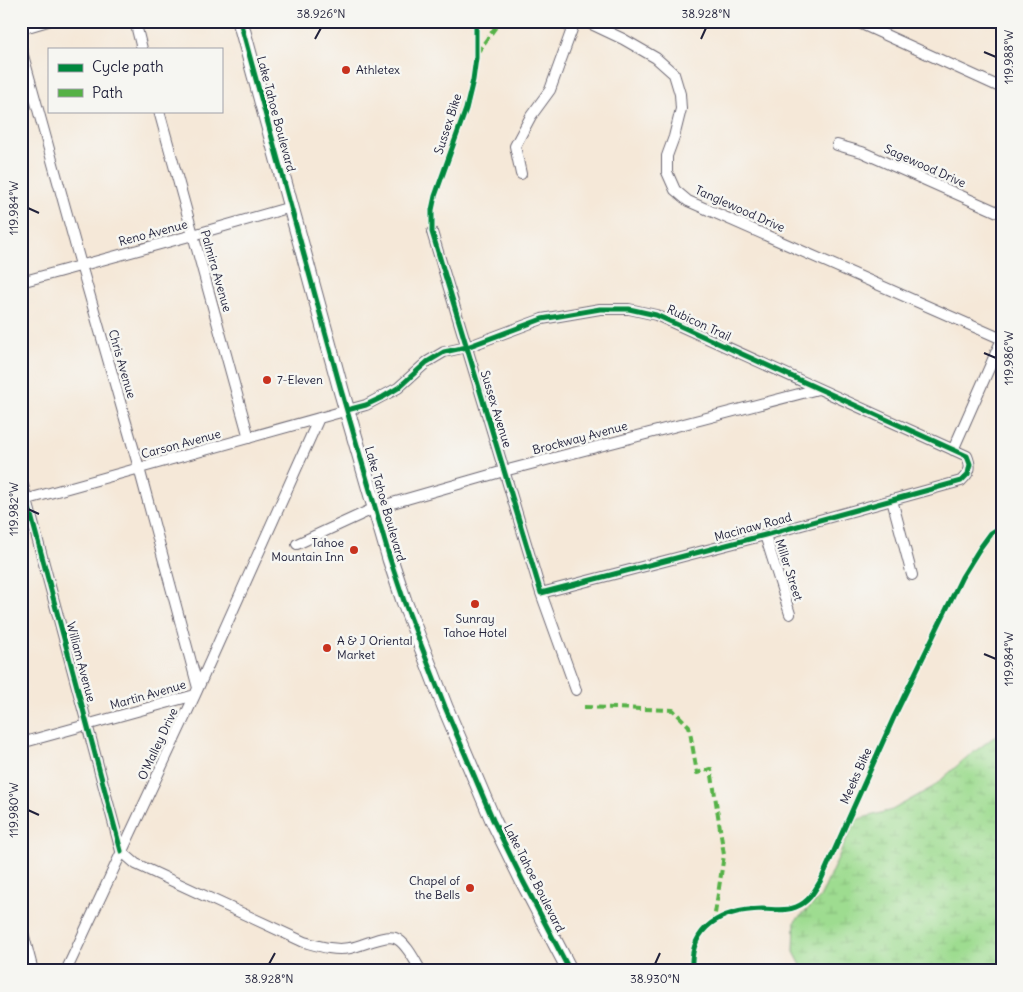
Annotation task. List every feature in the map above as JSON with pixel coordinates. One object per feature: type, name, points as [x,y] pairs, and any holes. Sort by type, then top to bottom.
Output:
[{"type":"highway","name":"Lake Tahoe Boulevard","points":[[240,21],[347,410],[404,601],[464,754],[504,845],[570,971]]},
{"type":"street","points":[[21,29],[48,21]]},
{"type":"street","points":[[135,21],[142,48]]},
{"type":"street","points":[[521,174],[515,146],[531,116],[550,90],[575,21]]},
{"type":"street","name":"Tanglewood Drive","points":[[585,21],[623,39],[656,58],[674,74],[680,94],[681,108],[667,156],[667,172],[675,190],[688,201],[1002,339]]},
{"type":"street","points":[[855,21],[1002,88]]},
{"type":"street","name":"Chris Avenue","points":[[21,48],[139,468],[197,691]]},
{"type":"street","name":"Palmira Avenue","points":[[159,112],[249,438]]},
{"type":"street","name":"Sagewood Drive","points":[[837,145],[862,152],[1002,214]]},
{"type":"street","name":"Reno Avenue","points":[[21,282],[291,207]]},
{"type":"street","name":"Sussex Avenue","points":[[432,232],[541,593],[576,690]]},
{"type":"street","name":"Rubicon Trail","points":[[347,410],[366,405],[383,397],[398,388],[427,362],[444,352],[467,347],[542,318],[600,309],[629,309],[656,315],[966,456],[970,464],[968,474]]},
{"type":"street","points":[[953,450],[1002,339]]},
{"type":"street","name":"Brockway Avenue","points":[[297,544],[375,508],[504,471],[818,388]]},
{"type":"street","name":"Carson Avenue","points":[[24,500],[347,410]]},
{"type":"street","name":"O'Malley Drive","points":[[66,971],[197,691],[319,418]]},
{"type":"street","name":"Macinaw Road","points":[[541,593],[765,535],[961,481],[968,474]]},
{"type":"street","name":"William Avenue","points":[[21,478],[24,500],[88,725],[121,851]]},
{"type":"street","points":[[892,500],[912,575]]},
{"type":"street","name":"Miller Street","points":[[765,535],[790,614]]},
{"type":"street","name":"Martin Avenue","points":[[21,744],[197,691]]},
{"type":"street","points":[[121,851],[136,864],[304,942],[327,948],[348,948],[384,937],[395,938],[406,946],[421,971]]},
{"type":"street","points":[[21,925],[33,971]]},
{"type":"green space","points":[[1002,731],[1002,971],[804,971],[794,952],[795,921],[820,898],[855,820],[892,810],[933,787],[966,758]]},
{"type":"marked path","points":[[477,53],[500,21]]},
{"type":"marked path","points":[[584,707],[673,710],[689,726],[697,773],[711,769],[724,855],[714,920]]},
{"type":"cycle path","points":[[240,21],[341,390],[404,601],[445,707],[493,820],[570,971]]},
{"type":"cycle path","name":"Sussex Bike","points":[[476,21],[476,58],[473,80],[466,109],[435,196],[432,210],[432,232],[541,593],[765,535],[961,481],[968,474]]},
{"type":"cycle path","points":[[347,410],[366,405],[383,397],[398,388],[427,362],[444,352],[467,347],[542,319],[600,309],[629,309],[656,315],[967,456],[970,464],[968,474]]},
{"type":"cycle path","points":[[21,478],[121,851]]},
{"type":"cycle path","name":"Meeks Bike","points":[[692,971],[696,942],[702,932],[721,917],[747,910],[792,909],[801,905],[813,892],[821,880],[894,717],[962,577],[991,533],[1002,526]]},
{"type":"place","name":"Athletex","points":[[346,70]]},
{"type":"place","name":"7-Eleven","points":[[267,380]]},
{"type":"place","name":"Tahoe Mountain Inn","points":[[354,550]]},
{"type":"place","name":"Sunray Tahoe Hotel","points":[[475,604]]},
{"type":"place","name":"A & J Oriental Market","points":[[327,648]]},
{"type":"place","name":"Chapel of the Bells","points":[[470,888]]}]
